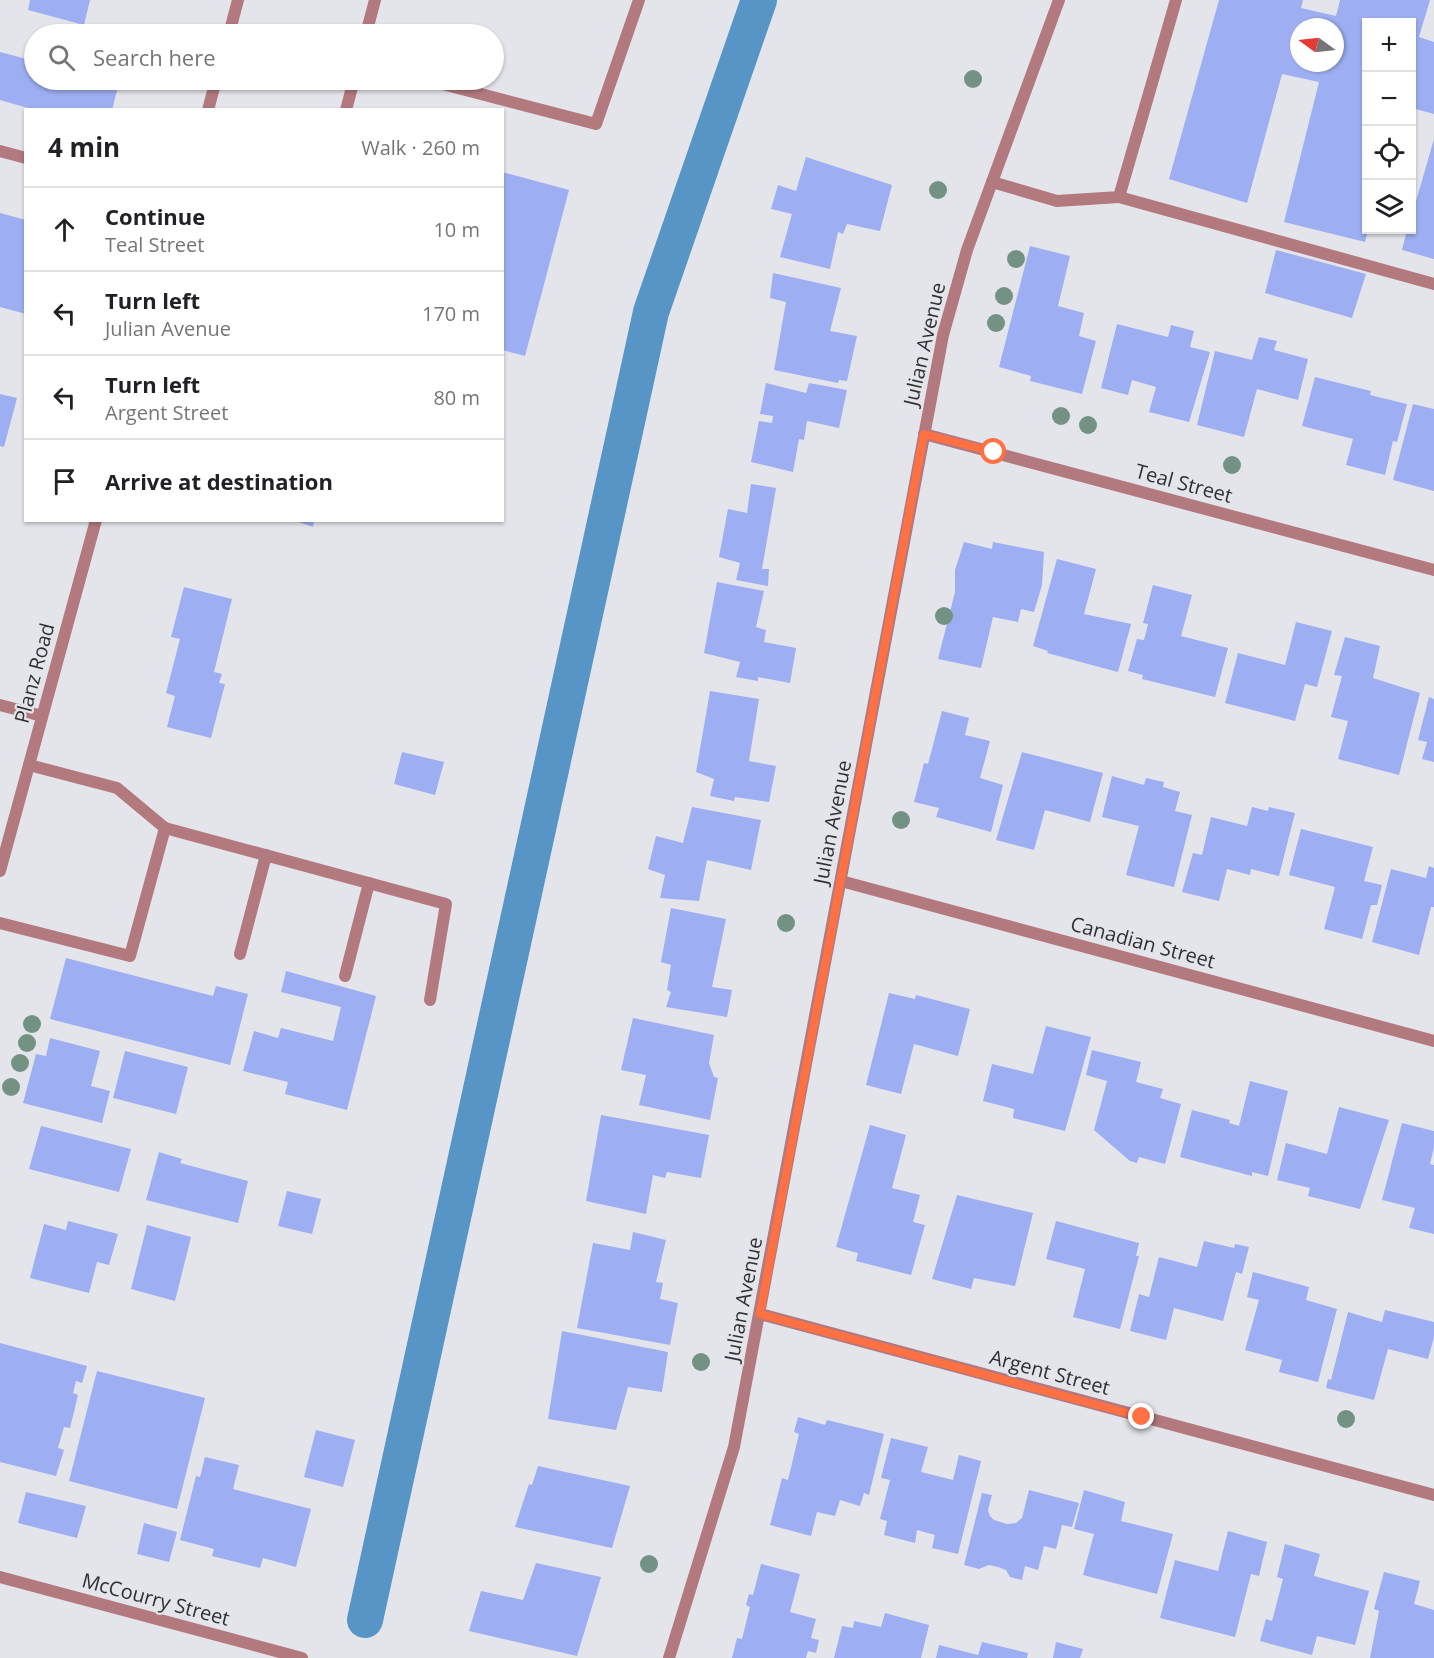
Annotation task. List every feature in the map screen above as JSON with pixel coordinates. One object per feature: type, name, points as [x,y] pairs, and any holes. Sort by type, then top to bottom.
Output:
[{"type":"street","points":[[232,24],[238,0]]},
{"type":"street","points":[[369,24],[375,0]]},
{"type":"street","points":[[465,90],[596,124],[639,0]]},
{"type":"street","name":"Julian Avenue","points":[[669,1658],[734,1447],[943,334],[967,250],[1059,0]]},
{"type":"street","points":[[1119,197],[1176,0]]},
{"type":"street","points":[[209,108],[213,90]]},
{"type":"street","points":[[347,108],[351,90]]},
{"type":"street","points":[[0,151],[24,157]]},
{"type":"street","points":[[992,182],[1057,201],[1119,197],[1434,284]]},
{"type":"street","name":"Teal Street","points":[[924,434],[1434,570]]},
{"type":"street","name":"Planz Road","points":[[0,871],[95,522]]},
{"type":"street","points":[[0,705],[42,716]]},
{"type":"street","points":[[29,765],[117,788],[165,828],[446,904],[430,1000]]},
{"type":"street","points":[[0,923],[130,956],[165,828]]},
{"type":"street","points":[[240,954],[266,855]]},
{"type":"street","name":"Canadian Street","points":[[841,882],[1434,1041]]},
{"type":"street","points":[[345,976],[369,883]]},
{"type":"street","name":"Argent Street","points":[[760,1314],[1434,1495]]},
{"type":"street","name":"McCourry Street","points":[[0,1577],[302,1658]]},
{"type":"building","points":[[30,0],[90,0],[84,24],[28,10]]},
{"type":"building","points":[[1219,0],[1303,0],[1301,8],[1336,16],[1340,0],[1430,0],[1419,37],[1434,42],[1434,114],[1416,109],[1416,18],[1362,18],[1362,234],[1367,234],[1365,242],[1284,222],[1319,82],[1282,74],[1247,203],[1169,179]]},
{"type":"building","points":[[0,52],[24,58],[24,90],[117,90],[112,108],[28,108],[0,100]]},
{"type":"building","points":[[1434,139],[1434,259],[1402,250],[1406,234],[1416,234],[1416,201]]},
{"type":"building","points":[[806,157],[892,185],[880,231],[847,224],[843,234],[838,232],[830,269],[780,257],[792,214],[771,209],[778,185],[796,191]]},
{"type":"building","points":[[504,173],[569,190],[525,356],[504,351]]},
{"type":"building","points":[[0,213],[24,219],[24,313],[0,307]]},
{"type":"building","points":[[1030,246],[1070,256],[1058,306],[1084,313],[1079,336],[1096,341],[1082,394],[1030,381],[1031,376],[999,367]]},
{"type":"building","points":[[1276,250],[1366,274],[1352,318],[1265,293]]},
{"type":"building","points":[[773,273],[841,288],[830,331],[857,336],[847,381],[839,380],[838,383],[774,370],[786,302],[770,298]]},
{"type":"building","points":[[1117,324],[1168,337],[1171,325],[1194,331],[1190,347],[1210,352],[1189,422],[1149,412],[1156,387],[1132,380],[1128,395],[1101,388]]},
{"type":"building","points":[[1259,337],[1277,341],[1274,350],[1308,359],[1298,400],[1257,389],[1244,437],[1197,425],[1215,351],[1252,360]]},
{"type":"building","points":[[1315,377],[1371,391],[1370,395],[1407,404],[1397,442],[1393,441],[1385,475],[1346,465],[1353,439],[1302,426]]},
{"type":"building","points":[[766,383],[806,393],[809,383],[847,390],[839,428],[807,421],[804,440],[799,439],[793,472],[751,462],[759,421],[772,423],[773,416],[760,414]]},
{"type":"building","points":[[0,394],[17,398],[4,447],[0,446]]},
{"type":"building","points":[[1413,404],[1434,409],[1434,491],[1393,480]]},
{"type":"building","points":[[751,484],[776,488],[762,569],[769,569],[768,586],[736,580],[740,563],[719,557],[728,509],[747,513]]},
{"type":"building","points":[[299,522],[314,522],[313,527]]},
{"type":"building","points":[[964,542],[992,549],[993,542],[1044,552],[1042,585],[1034,612],[1021,609],[1018,622],[993,617],[981,668],[938,659],[955,592],[955,570]]},
{"type":"building","points":[[1057,559],[1096,569],[1084,614],[1131,624],[1118,672],[1047,653],[1048,651],[1033,646]]},
{"type":"building","points":[[717,582],[764,591],[756,627],[766,630],[764,642],[796,648],[790,683],[758,677],[758,681],[736,677],[740,662],[704,653]]},
{"type":"building","points":[[1153,585],[1192,595],[1181,636],[1228,648],[1215,697],[1142,679],[1143,675],[1128,671],[1137,639],[1144,640],[1148,624],[1143,623]]},
{"type":"building","points":[[184,587],[232,599],[214,672],[222,674],[219,683],[225,684],[211,738],[167,727],[175,696],[166,693],[180,639],[171,637]]},
{"type":"building","points":[[1296,622],[1332,631],[1317,687],[1305,684],[1295,721],[1225,703],[1238,653],[1285,665]]},
{"type":"building","points":[[1345,637],[1380,646],[1373,678],[1420,693],[1399,775],[1338,759],[1348,721],[1331,717],[1342,676],[1334,675]]},
{"type":"building","points":[[710,691],[759,699],[749,761],[776,766],[769,802],[735,797],[734,801],[710,796],[714,779],[696,772]]},
{"type":"building","points":[[1429,697],[1434,699],[1434,762],[1422,759],[1427,742],[1418,740]]},
{"type":"building","points":[[942,711],[969,718],[965,735],[990,741],[980,778],[1003,785],[991,832],[936,817],[939,808],[914,802],[924,763],[928,764]]},
{"type":"building","points":[[402,752],[444,762],[435,795],[394,784]]},
{"type":"building","points":[[1022,752],[1103,773],[1090,822],[1045,810],[1034,850],[996,840]]},
{"type":"building","points":[[1112,776],[1144,785],[1146,778],[1164,782],[1163,787],[1180,792],[1175,811],[1192,815],[1174,887],[1126,875],[1139,826],[1102,817]]},
{"type":"building","points":[[692,807],[761,820],[751,870],[707,860],[699,901],[660,898],[665,875],[648,869],[656,836],[683,843]]},
{"type":"building","points":[[1252,807],[1268,811],[1269,807],[1295,813],[1279,876],[1251,869],[1250,875],[1227,869],[1219,901],[1182,892],[1193,853],[1202,855],[1211,817],[1247,826]]},
{"type":"building","points":[[1301,829],[1373,847],[1364,881],[1382,885],[1377,905],[1371,905],[1362,939],[1324,929],[1335,887],[1289,875]]},
{"type":"building","points":[[1429,866],[1434,868],[1434,907],[1431,907],[1419,955],[1372,942],[1391,869],[1426,878]]},
{"type":"building","points":[[671,908],[726,919],[712,987],[732,990],[727,1017],[666,1007],[671,992],[667,990],[671,965],[661,962]]},
{"type":"building","points":[[66,958],[213,996],[216,986],[248,994],[230,1065],[50,1019]]},
{"type":"building","points":[[286,971],[376,996],[347,1110],[285,1094],[288,1082],[243,1071],[254,1031],[278,1038],[281,1028],[333,1041],[341,1007],[281,992]]},
{"type":"building","points":[[889,993],[915,999],[916,995],[970,1009],[958,1056],[914,1044],[901,1094],[866,1085]]},
{"type":"building","points":[[633,1018],[714,1035],[709,1063],[714,1077],[718,1078],[710,1120],[639,1105],[646,1075],[621,1070]]},
{"type":"building","points":[[1046,1026],[1091,1037],[1065,1131],[1013,1118],[1014,1109],[983,1101],[992,1064],[1033,1074]]},
{"type":"building","points":[[50,1038],[100,1051],[91,1086],[110,1091],[102,1123],[23,1103],[36,1054],[46,1056]]},
{"type":"building","points":[[1092,1050],[1141,1062],[1136,1082],[1163,1089],[1160,1098],[1181,1104],[1165,1164],[1139,1157],[1137,1163],[1130,1161],[1094,1130],[1107,1081],[1086,1075]]},
{"type":"building","points":[[125,1051],[188,1067],[176,1114],[113,1098]]},
{"type":"building","points":[[1250,1081],[1288,1091],[1268,1176],[1252,1172],[1252,1176],[1180,1157],[1192,1110],[1230,1120],[1229,1123],[1239,1126]]},
{"type":"building","points":[[1339,1107],[1389,1120],[1360,1209],[1308,1196],[1310,1188],[1277,1180],[1286,1143],[1327,1154]]},
{"type":"building","points":[[601,1115],[709,1135],[701,1178],[667,1172],[665,1178],[653,1175],[646,1214],[586,1201]]},
{"type":"building","points":[[1402,1123],[1434,1131],[1434,1147],[1430,1164],[1434,1165],[1434,1234],[1409,1228],[1415,1208],[1382,1200]]},
{"type":"building","points":[[870,1125],[906,1135],[892,1188],[920,1195],[913,1222],[925,1225],[911,1275],[856,1261],[858,1253],[836,1247]]},
{"type":"building","points":[[41,1126],[131,1149],[119,1192],[29,1169]]},
{"type":"building","points":[[159,1152],[182,1159],[180,1163],[248,1181],[238,1223],[146,1200]]},
{"type":"building","points":[[287,1191],[321,1199],[312,1234],[278,1226]]},
{"type":"building","points":[[957,1195],[1033,1213],[1015,1286],[974,1278],[971,1289],[932,1279]]},
{"type":"building","points":[[68,1221],[118,1234],[109,1265],[97,1262],[89,1293],[30,1278],[44,1224],[66,1230]]},
{"type":"building","points":[[1056,1221],[1139,1243],[1136,1256],[1139,1256],[1120,1329],[1073,1317],[1085,1269],[1046,1259]]},
{"type":"building","points":[[147,1225],[191,1237],[175,1301],[131,1289]]},
{"type":"building","points":[[633,1232],[666,1240],[656,1282],[663,1283],[660,1299],[678,1303],[670,1345],[577,1328],[593,1243],[630,1250]]},
{"type":"building","points":[[1204,1241],[1234,1248],[1235,1244],[1249,1247],[1242,1274],[1236,1272],[1223,1321],[1174,1308],[1166,1340],[1130,1331],[1139,1294],[1149,1297],[1159,1257],[1197,1267]]},
{"type":"building","points":[[1253,1272],[1309,1287],[1306,1300],[1337,1309],[1318,1382],[1279,1372],[1282,1360],[1245,1350],[1259,1300],[1247,1297]]},
{"type":"building","points":[[1385,1310],[1434,1322],[1434,1337],[1428,1359],[1388,1349],[1374,1400],[1326,1388],[1328,1379],[1331,1380],[1348,1312],[1382,1322]]},
{"type":"building","points":[[562,1331],[668,1352],[662,1392],[628,1387],[616,1430],[548,1419]]},
{"type":"building","points":[[0,1343],[87,1366],[82,1383],[76,1381],[73,1393],[78,1395],[70,1428],[64,1427],[58,1448],[64,1450],[56,1476],[0,1462]]},
{"type":"building","points":[[97,1371],[205,1398],[177,1509],[69,1481]]},
{"type":"building","points":[[798,1417],[825,1425],[827,1420],[884,1434],[869,1495],[864,1493],[860,1506],[840,1500],[835,1516],[817,1512],[811,1536],[770,1525],[782,1478],[788,1480],[799,1434],[794,1432]]},
{"type":"building","points":[[316,1430],[355,1440],[343,1487],[304,1477]]},
{"type":"building","points":[[891,1438],[928,1447],[921,1472],[953,1480],[959,1455],[981,1461],[958,1554],[932,1548],[935,1535],[917,1530],[915,1543],[884,1535],[887,1521],[880,1519],[890,1480],[881,1478]]},
{"type":"building","points":[[205,1457],[239,1465],[233,1489],[311,1509],[296,1567],[263,1558],[260,1568],[212,1556],[214,1549],[180,1540],[196,1476],[200,1477]]},
{"type":"building","points":[[538,1466],[630,1486],[612,1548],[515,1527],[529,1484],[532,1485]]},
{"type":"building","points":[[1029,1490],[1079,1503],[1072,1527],[1062,1525],[1056,1549],[1044,1546],[1038,1570],[1025,1566],[1022,1580],[1010,1577],[1006,1570],[998,1567],[989,1565],[979,1569],[964,1565],[982,1493],[992,1495],[988,1510],[990,1516],[994,1520],[1007,1524],[1016,1523],[1022,1518]]},
{"type":"building","points":[[1084,1490],[1125,1502],[1121,1521],[1173,1534],[1157,1594],[1083,1575],[1094,1534],[1074,1529]]},
{"type":"building","points":[[26,1492],[86,1506],[77,1538],[18,1523]]},
{"type":"building","points":[[144,1523],[177,1532],[169,1562],[137,1554]]},
{"type":"building","points":[[1228,1531],[1267,1542],[1259,1576],[1251,1574],[1235,1637],[1160,1618],[1175,1560],[1218,1571]]},
{"type":"building","points":[[1285,1544],[1320,1554],[1314,1576],[1369,1591],[1355,1645],[1317,1636],[1312,1655],[1260,1641],[1266,1619],[1272,1621],[1283,1579],[1277,1577]]},
{"type":"building","points":[[536,1563],[601,1577],[577,1656],[469,1631],[481,1591],[523,1600]]},
{"type":"building","points":[[761,1564],[800,1574],[790,1612],[816,1619],[811,1638],[819,1640],[816,1653],[808,1651],[806,1658],[732,1658],[737,1638],[742,1639],[750,1607],[746,1605],[749,1594],[753,1595]]},
{"type":"building","points":[[1384,1572],[1420,1581],[1414,1604],[1434,1610],[1434,1658],[1370,1658],[1379,1611],[1374,1609]]},
{"type":"building","points":[[885,1613],[929,1625],[921,1658],[834,1658],[842,1626],[853,1628],[854,1621],[881,1627]]},
{"type":"building","points":[[982,1642],[1028,1653],[1027,1658],[936,1658],[939,1645],[978,1655]]},
{"type":"building","points":[[1056,1642],[1083,1649],[1080,1658],[1053,1658]]},
{"type":"waterway","points":[[365,1620],[651,312],[759,0]]},
{"type":"route","points":[[994,452],[924,434],[760,1314],[1142,1417]]}]
